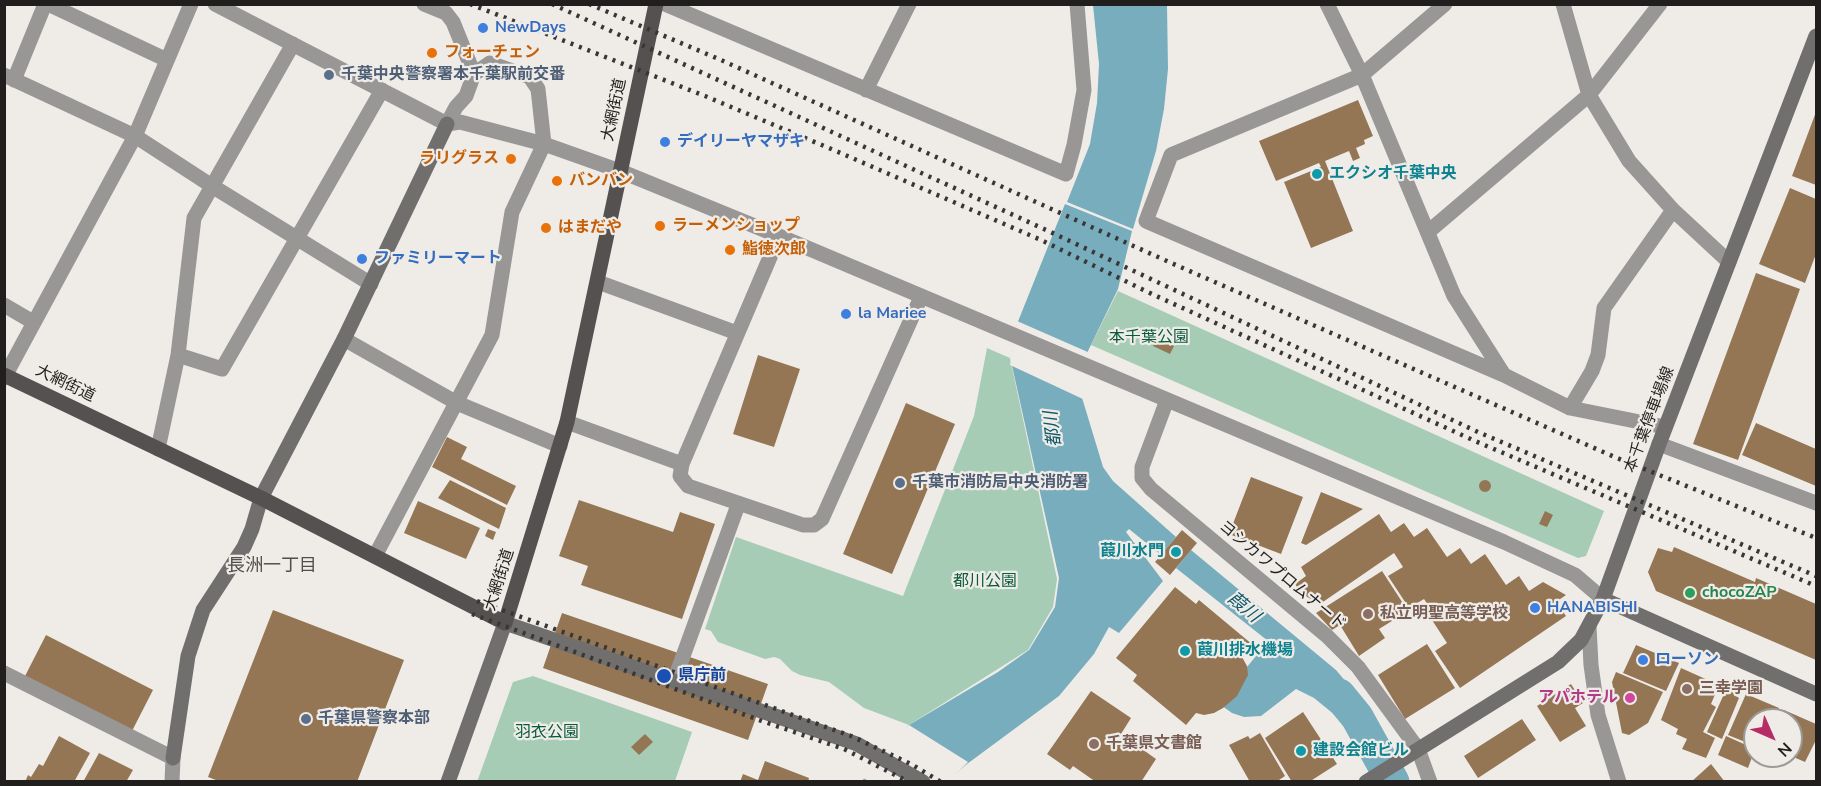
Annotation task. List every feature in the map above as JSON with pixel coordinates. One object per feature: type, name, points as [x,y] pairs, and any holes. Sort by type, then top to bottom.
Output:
[{"type":"main road","name":"大網街道","points":[[5,377],[261,498],[506,623],[567,422],[656,4]]},
{"type":"street","points":[[167,60],[46,4],[9,77],[135,136],[371,284]]},
{"type":"street","points":[[5,377],[135,136],[191,4]]},
{"type":"street","points":[[215,4],[447,124],[460,122],[544,144],[620,171],[779,236],[1504,542],[1575,575],[1603,599],[1816,694]]},
{"type":"street","points":[[424,4],[446,13],[453,22],[474,74]]},
{"type":"street","points":[[665,4],[1066,174],[1084,90],[1077,4]]},
{"type":"street","points":[[867,90],[909,4]]},
{"type":"street","points":[[1327,4],[1362,75],[1454,296],[1504,375]]},
{"type":"street","points":[[1444,4],[1362,75],[1170,155],[1146,221],[1504,375],[1570,408],[1665,428]]},
{"type":"street","points":[[1563,4],[1589,95],[1629,161],[1673,210],[1729,262]]},
{"type":"street","points":[[1428,232],[1589,95],[1660,4]]},
{"type":"street","name":"本千葉停車場線","points":[[1371,778],[1558,662],[1581,640],[1603,599],[1665,428],[1816,36]]},
{"type":"street","points":[[158,449],[178,355],[194,218],[293,44]]},
{"type":"street","points":[[172,782],[173,758],[188,656],[203,610],[244,547],[261,498],[344,339],[447,124],[456,107],[466,96],[474,74],[490,63],[530,77],[538,89],[544,144],[512,212],[492,335],[375,556]]},
{"type":"street","points":[[178,355],[222,369],[382,90]]},
{"type":"street","points":[[1570,408],[1595,363],[1604,308],[1673,210]]},
{"type":"street","points":[[779,236],[682,464],[680,476],[688,486],[738,505],[803,525],[814,525],[822,519],[921,297]]},
{"type":"street","points":[[598,282],[737,333]]},
{"type":"street","points":[[4,305],[33,322]]},
{"type":"street","points":[[344,339],[458,403],[560,446]]},
{"type":"street","name":"ヨシカワプロムナード","points":[[1167,400],[1142,467],[1142,478],[1151,489],[1327,636],[1358,667],[1418,748],[1430,782]]},
{"type":"street","points":[[567,422],[682,464]]},
{"type":"street","points":[[1659,444],[1816,503]]},
{"type":"street","points":[[674,681],[738,505]]},
{"type":"street","points":[[448,782],[506,623],[857,744],[923,782]]},
{"type":"street","points":[[1589,626],[1598,715],[1619,782]]},
{"type":"street","points":[[4,674],[173,758]]},
{"type":"green space","name":"本千葉公園","points":[[1118,291],[1604,511],[1586,556],[1578,558],[1091,345]]},
{"type":"green space","name":"都川公園","points":[[987,348],[1010,358],[1057,579],[1053,607],[1028,650],[909,725],[864,708],[829,682],[800,675],[792,671],[780,659],[774,657],[765,659],[718,642],[711,631],[705,629],[736,537],[903,596],[974,416]]},
{"type":"green space","name":"羽衣公園","points":[[533,676],[692,732],[675,781],[477,782],[513,682]]},
{"type":"water","points":[[1093,5],[1167,5],[1168,69],[1164,109],[1156,151],[1133,229],[1067,202],[1090,144],[1097,103],[1099,64]]},
{"type":"water","name":"都川","points":[[1065,204],[1132,231],[1118,289],[1088,351],[1080,379],[1080,391],[1103,467],[1113,481],[1176,537],[1161,555],[1129,529],[1126,532],[1163,581],[1119,633],[1109,627],[1094,654],[1059,696],[947,781],[861,782],[909,725],[998,672],[1029,650],[1055,607],[1059,578],[1011,361],[1017,324]]},
{"type":"water","points":[[1191,550],[1336,670],[1357,695],[1374,725],[1356,737],[1346,724],[1314,698],[1296,689],[1261,716],[1244,717],[1232,713],[1218,703],[1268,641],[1176,568]]},
{"type":"pier","points":[[1017,321],[1090,353],[1083,379],[1085,400],[1010,365]]},
{"type":"pier","points":[[909,725],[968,762],[949,781],[869,781],[861,777]]},
{"type":"building","name":"エクシオ千葉中央","points":[[1358,100],[1373,136],[1364,140],[1365,144],[1356,148],[1360,158],[1353,161],[1349,151],[1325,161],[1353,231],[1311,248],[1284,182],[1321,167],[1319,163],[1276,181],[1259,141]]},
{"type":"building","points":[[1816,112],[1816,185],[1792,176]]},
{"type":"building","points":[[1790,188],[1816,199],[1816,254],[1805,283],[1759,264]]},
{"type":"building","points":[[1756,273],[1800,289],[1738,460],[1693,444]]},
{"type":"building","points":[[1157,338],[1174,346],[1170,354],[1153,346]]},
{"type":"building","points":[[758,355],[800,369],[774,447],[733,434]]},
{"type":"building","points":[[906,403],[955,424],[892,574],[843,554]]},
{"type":"building","points":[[1756,423],[1816,449],[1816,486],[1742,455]]},
{"type":"building","points":[[447,437],[467,447],[461,459],[516,486],[507,505],[432,467]]},
{"type":"building","points":[[1251,477],[1303,497],[1281,554],[1229,534]]},
{"type":"building","points":[[450,480],[506,508],[499,529],[438,498]]},
{"type":"building","points":[[1487,480],[1490,481],[1490,491],[1483,492],[1480,491],[1479,484],[1480,481]]},
{"type":"building","points":[[1321,492],[1363,509],[1306,545],[1301,543]]},
{"type":"building","points":[[579,500],[673,532],[680,512],[715,524],[682,619],[581,585],[588,566],[559,556]]},
{"type":"building","points":[[418,501],[480,528],[466,559],[404,533]]},
{"type":"building","points":[[1545,511],[1553,515],[1547,527],[1539,524]]},
{"type":"building","points":[[1379,514],[1391,532],[1404,523],[1414,537],[1427,528],[1447,557],[1460,548],[1471,564],[1485,554],[1506,585],[1519,576],[1529,591],[1543,582],[1566,595],[1556,602],[1566,616],[1460,688],[1435,651],[1447,643],[1430,617],[1434,614],[1424,599],[1409,608],[1388,576],[1403,567],[1394,553],[1320,604],[1302,594],[1295,584],[1306,576],[1301,567]]},
{"type":"building","points":[[488,529],[496,532],[493,540],[485,536]]},
{"type":"building","name":"葭川水門","points":[[1182,530],[1197,543],[1170,575],[1155,562]]},
{"type":"building","points":[[1674,547],[1755,582],[1756,578],[1816,604],[1816,660],[1656,591],[1648,572],[1658,548],[1672,552]]},
{"type":"building","points":[[1382,571],[1408,611],[1379,629],[1385,638],[1359,656],[1340,625],[1332,630],[1316,613]]},
{"type":"building","name":"葭川排水機場","points":[[1175,587],[1196,604],[1199,600],[1253,645],[1242,657],[1247,666],[1248,675],[1237,696],[1214,713],[1204,715],[1196,713],[1186,725],[1133,681],[1137,675],[1116,658]]},
{"type":"building","name":"千葉県警察本部","points":[[273,610],[404,660],[357,782],[221,782],[208,777]]},
{"type":"building","points":[[562,613],[768,684],[748,740],[543,668]]},
{"type":"building","points":[[46,635],[153,690],[132,731],[25,676]]},
{"type":"building","points":[[1427,644],[1455,688],[1405,719],[1378,675]]},
{"type":"building","points":[[1636,645],[1679,663],[1666,691],[1623,673]]},
{"type":"building","points":[[1681,668],[1719,685],[1711,704],[1716,707],[1703,732],[1715,738],[1706,758],[1682,749],[1687,739],[1676,734],[1678,729],[1661,720]]},
{"type":"building","points":[[1616,672],[1663,692],[1648,723],[1629,735],[1622,733],[1612,682]]},
{"type":"building","points":[[1571,684],[1583,703],[1575,708],[1586,726],[1560,742],[1537,706]]},
{"type":"building","points":[[1728,685],[1737,688],[1736,696],[1739,698],[1722,739],[1707,732]]},
{"type":"building","name":"千葉県文書館","points":[[1091,691],[1131,718],[1121,734],[1156,759],[1141,782],[1096,782],[1073,766],[1070,770],[1047,754]]},
{"type":"building","points":[[1746,694],[1779,708],[1743,708],[1743,741],[1728,735]]},
{"type":"building","name":"建設会館ビル","points":[[1303,712],[1337,764],[1309,782],[1292,782],[1265,738]]},
{"type":"building","points":[[1803,718],[1816,724],[1816,743],[1805,762],[1803,761]]},
{"type":"building","points":[[1522,719],[1536,740],[1478,778],[1464,756]]},
{"type":"building","points":[[1260,733],[1285,776],[1276,782],[1250,782],[1229,745],[1248,736],[1250,739]]},
{"type":"building","points":[[645,734],[653,742],[639,755],[631,747]]},
{"type":"building","points":[[59,736],[90,753],[74,782],[25,782],[28,775],[31,777],[39,764],[43,766]]},
{"type":"building","points":[[1726,736],[1743,744],[1743,766],[1718,755]]},
{"type":"building","points":[[99,753],[133,770],[126,782],[83,782]]},
{"type":"building","points":[[765,761],[809,778],[808,782],[740,782],[743,774],[758,780]]},
{"type":"building","points":[[1711,764],[1725,782],[1691,782]]},
{"type":"waterway","name":"葭川","points":[[1339,695],[1357,717],[1393,782]]},
{"type":"railway","points":[[470,4],[705,96],[836,151],[1041,240],[1154,295],[1475,441],[1816,586]]},
{"type":"railway","points":[[552,4],[1044,229],[1478,432],[1816,576]]},
{"type":"railway","points":[[589,4],[721,60],[1169,262],[1617,458],[1816,538]]},
{"type":"railway","points":[[477,601],[851,736],[911,764],[941,782]]},
{"type":"railway","points":[[472,614],[844,749],[909,782]]},
{"type":"place","name":"NewDays","points":[[483,28]]},
{"type":"place","name":"フォーチェン","points":[[432,53]]},
{"type":"place","name":"千葉中央警察署本千葉駅前交番","points":[[329,75]]},
{"type":"place","name":"デイリーヤマザキ","points":[[665,142]]},
{"type":"place","name":"ラリグラス","points":[[511,159]]},
{"type":"place","name":"エクシオ千葉中央","points":[[1317,174]]},
{"type":"place","name":"バンバン","points":[[557,181]]},
{"type":"place","name":"ラーメンショップ","points":[[660,226]]},
{"type":"place","name":"はまだや","points":[[546,228]]},
{"type":"place","name":"鮨徳次郎","points":[[730,250]]},
{"type":"place","name":"ファミリーマート","points":[[362,259]]},
{"type":"place","name":"la Mariee","points":[[846,314]]},
{"type":"place","name":"千葉市消防局中央消防署","points":[[900,483]]},
{"type":"place","name":"葭川水門","points":[[1176,552]]},
{"type":"place","name":"chocoZAP","points":[[1690,593]]},
{"type":"place","name":"HANABISHI","points":[[1535,608]]},
{"type":"place","name":"私立明聖高等学校","points":[[1368,614]]},
{"type":"place","name":"葭川排水機場","points":[[1185,651]]},
{"type":"place","name":"ローソン","points":[[1643,660]]},
{"type":"place","name":"県庁前","points":[[664,676]]},
{"type":"place","name":"三幸学園","points":[[1687,689]]},
{"type":"place","name":"アパホテル","points":[[1630,698]]},
{"type":"place","name":"千葉県警察本部","points":[[306,719]]},
{"type":"place","name":"千葉県文書館","points":[[1094,744]]},
{"type":"place","name":"建設会館ビル","points":[[1301,751]]},
{"type":"district","name":"長洲一丁目","points":[[272,567]]}]
